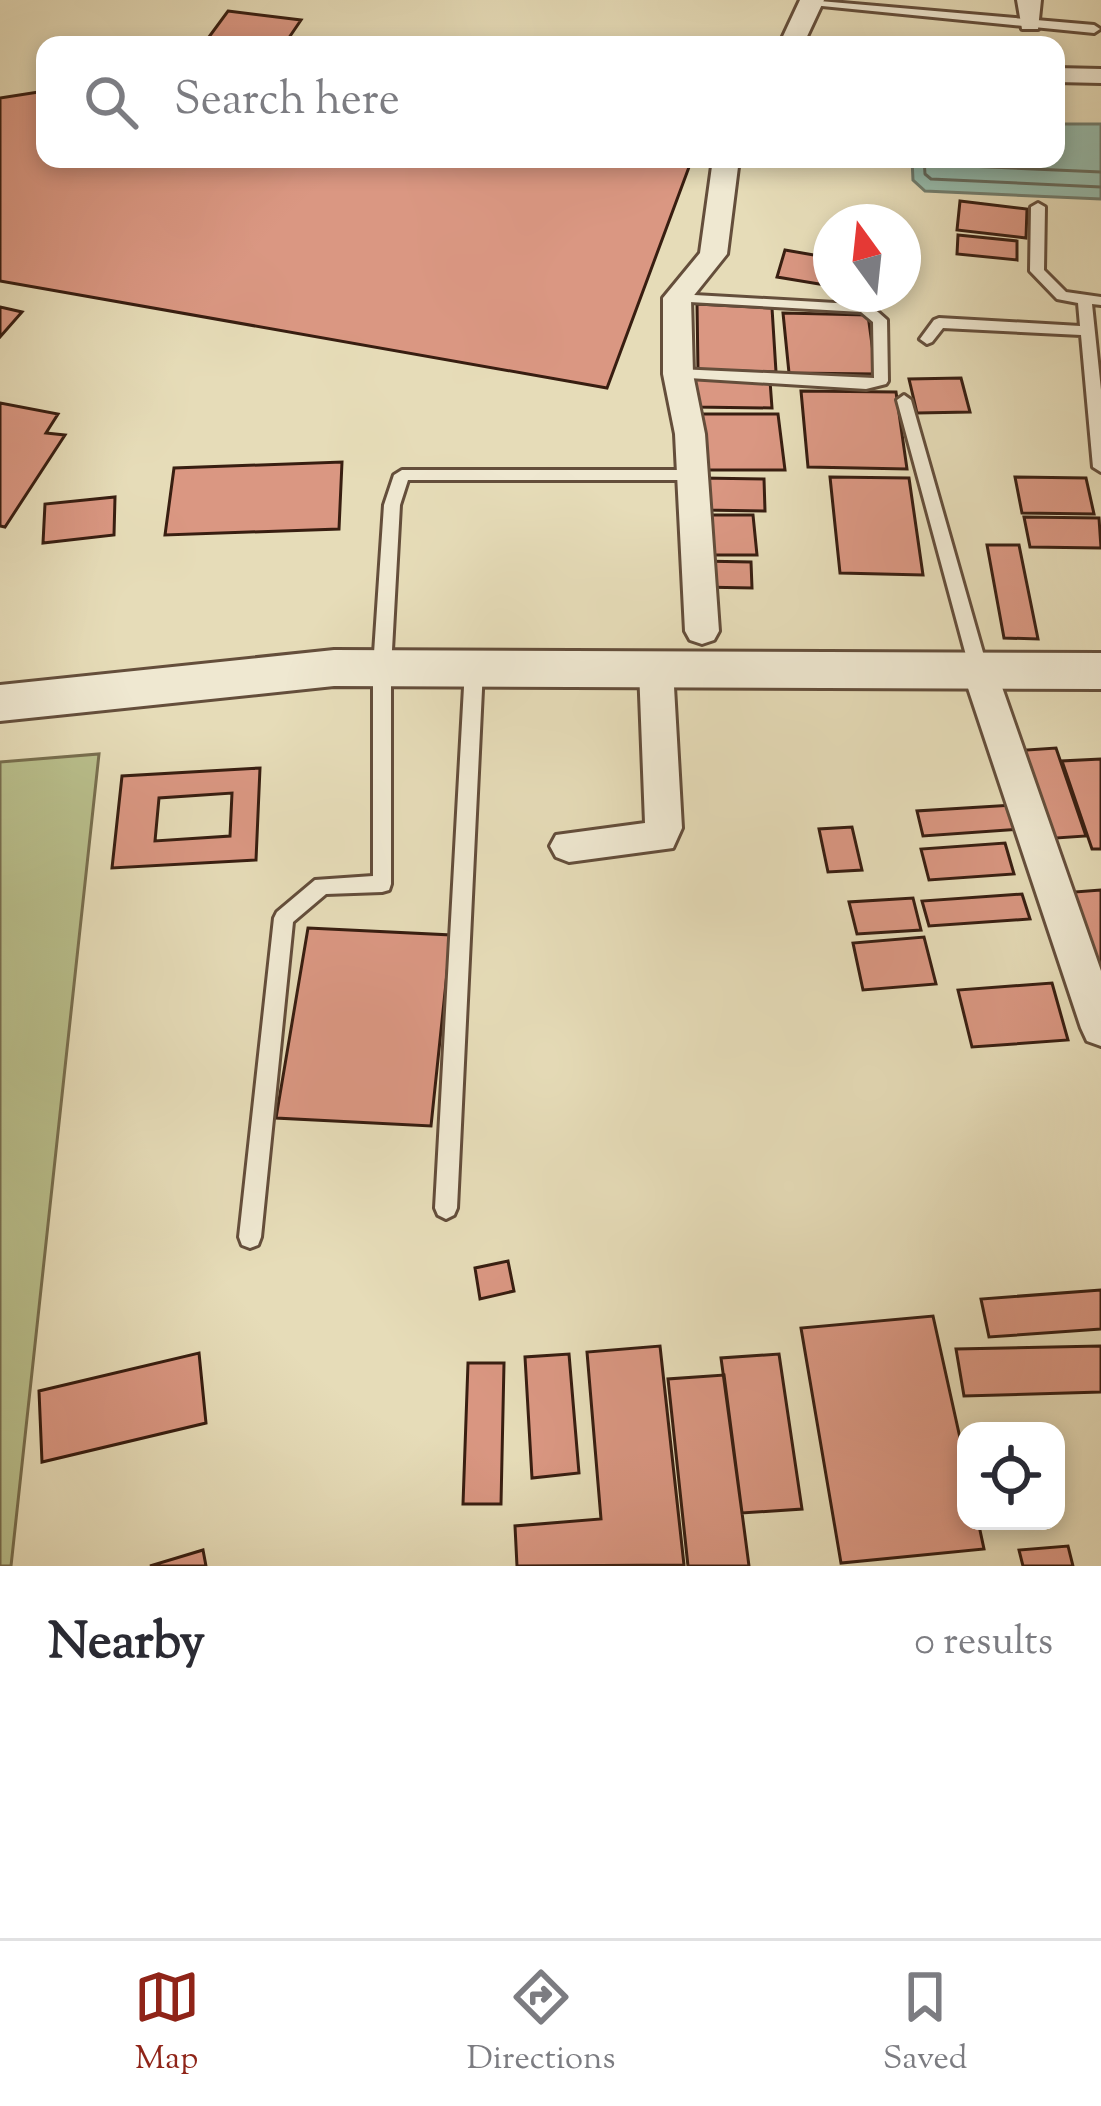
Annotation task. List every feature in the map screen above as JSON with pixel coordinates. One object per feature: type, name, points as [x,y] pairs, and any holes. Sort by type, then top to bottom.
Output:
[{"type":"street","points":[[796,36],[812,1]]},
{"type":"street","points":[[1065,75],[1101,76]]},
{"type":"street","points":[[702,631],[690,434],[678,374],[677,298],[713,254],[725,168]]},
{"type":"street","points":[[0,703],[334,668],[1101,670]]},
{"type":"street","points":[[569,846],[660,837],[664,828],[656,669]]},
{"type":"street","points":[[979,670],[1101,1028]]},
{"type":"lane","points":[[812,1],[1029,12],[1094,29]]},
{"type":"lane","points":[[1038,207],[1037,271],[1062,296],[1093,301],[1088,331],[1101,467]]},
{"type":"lane","points":[[677,298],[866,308],[880,320],[884,372],[881,381],[866,384],[678,374]]},
{"type":"lane","points":[[927,339],[938,323],[1088,331]]},
{"type":"lane","points":[[904,400],[979,670]]},
{"type":"lane","points":[[250,1238],[284,918],[322,886],[382,884],[382,668],[392,505],[402,475],[691,476]]},
{"type":"lane","points":[[446,1208],[474,669]]},
{"type":"green space","points":[[99,754],[11,1566],[0,1566],[0,762]]},
{"type":"water","points":[[1065,124],[1101,124],[1101,199],[925,191],[913,180],[912,168],[1065,168]]},
{"type":"building","points":[[228,11],[301,20],[290,36],[210,36]]},
{"type":"building","points":[[36,92],[36,168],[689,168],[607,388],[0,281],[0,98]]},
{"type":"building","points":[[960,201],[1027,209],[1026,238],[957,230]]},
{"type":"building","points":[[958,235],[1017,241],[1017,260],[957,254]]},
{"type":"building","points":[[785,250],[813,255],[813,283],[777,277]]},
{"type":"building","points":[[697,304],[772,308],[776,372],[698,370]]},
{"type":"building","points":[[0,307],[22,312],[0,337]]},
{"type":"building","points":[[783,313],[868,315],[876,374],[789,373]]},
{"type":"building","points":[[961,378],[970,412],[917,413],[909,379]]},
{"type":"building","points":[[694,379],[770,381],[772,408],[695,407]]},
{"type":"building","points":[[801,391],[896,392],[907,469],[808,467]]},
{"type":"building","points":[[0,403],[58,414],[46,433],[65,435],[5,527],[0,526]]},
{"type":"building","points":[[698,414],[778,414],[785,470],[703,470]]},
{"type":"building","points":[[342,462],[339,529],[165,535],[174,468]]},
{"type":"building","points":[[830,477],[909,478],[923,575],[840,573]]},
{"type":"building","points":[[1015,477],[1086,478],[1094,514],[1022,513]]},
{"type":"building","points":[[701,478],[764,479],[765,511],[703,510]]},
{"type":"building","points":[[115,497],[114,535],[43,543],[45,504]]},
{"type":"building","points":[[700,515],[753,515],[757,555],[704,555]]},
{"type":"building","points":[[1024,517],[1099,518],[1101,548],[1030,547]]},
{"type":"building","points":[[987,545],[1019,545],[1038,639],[1004,638]]},
{"type":"building","points":[[699,561],[751,562],[752,588],[700,587]]},
{"type":"building","points":[[1056,748],[1086,836],[1042,839],[1014,751]]},
{"type":"building","points":[[1101,759],[1101,849],[1092,849],[1062,761]]},
{"type":"building","points":[[260,768],[256,860],[112,868],[122,776]],"holes":[[[232,793],[230,836],[155,841],[159,798]]]},
{"type":"building","points":[[1013,805],[1021,829],[923,836],[917,811]]},
{"type":"building","points":[[852,827],[862,870],[828,872],[819,829]]},
{"type":"building","points":[[1005,843],[1014,874],[929,880],[921,849]]},
{"type":"building","points":[[1101,890],[1101,981],[1061,893]]},
{"type":"building","points":[[1022,894],[1030,919],[929,926],[922,901]]},
{"type":"building","points":[[913,898],[921,930],[857,934],[849,902]]},
{"type":"building","points":[[308,928],[451,935],[431,1126],[276,1118]]},
{"type":"building","points":[[924,937],[936,984],[863,990],[853,943]]},
{"type":"building","points":[[1052,983],[1068,1040],[972,1047],[958,990]]},
{"type":"building","points":[[508,1261],[514,1291],[480,1299],[475,1268]]},
{"type":"building","points":[[1101,1290],[1101,1329],[989,1337],[981,1299]]},
{"type":"building","points":[[933,1316],[957,1424],[957,1530],[980,1530],[984,1549],[841,1563],[801,1328]]},
{"type":"building","points":[[660,1346],[684,1565],[517,1566],[515,1526],[601,1519],[587,1352]]},
{"type":"building","points":[[1101,1346],[1101,1392],[964,1396],[956,1349]]},
{"type":"building","points":[[199,1353],[206,1423],[42,1462],[39,1391]]},
{"type":"building","points":[[569,1354],[579,1473],[532,1478],[525,1357]]},
{"type":"building","points":[[779,1354],[802,1509],[742,1513],[721,1358]]},
{"type":"building","points":[[468,1363],[504,1363],[501,1504],[463,1504]]},
{"type":"building","points":[[724,1375],[749,1566],[688,1566],[668,1379]]},
{"type":"building","points":[[1068,1546],[1073,1566],[1023,1566],[1019,1550]]},
{"type":"building","points":[[203,1550],[206,1566],[150,1566]]}]
